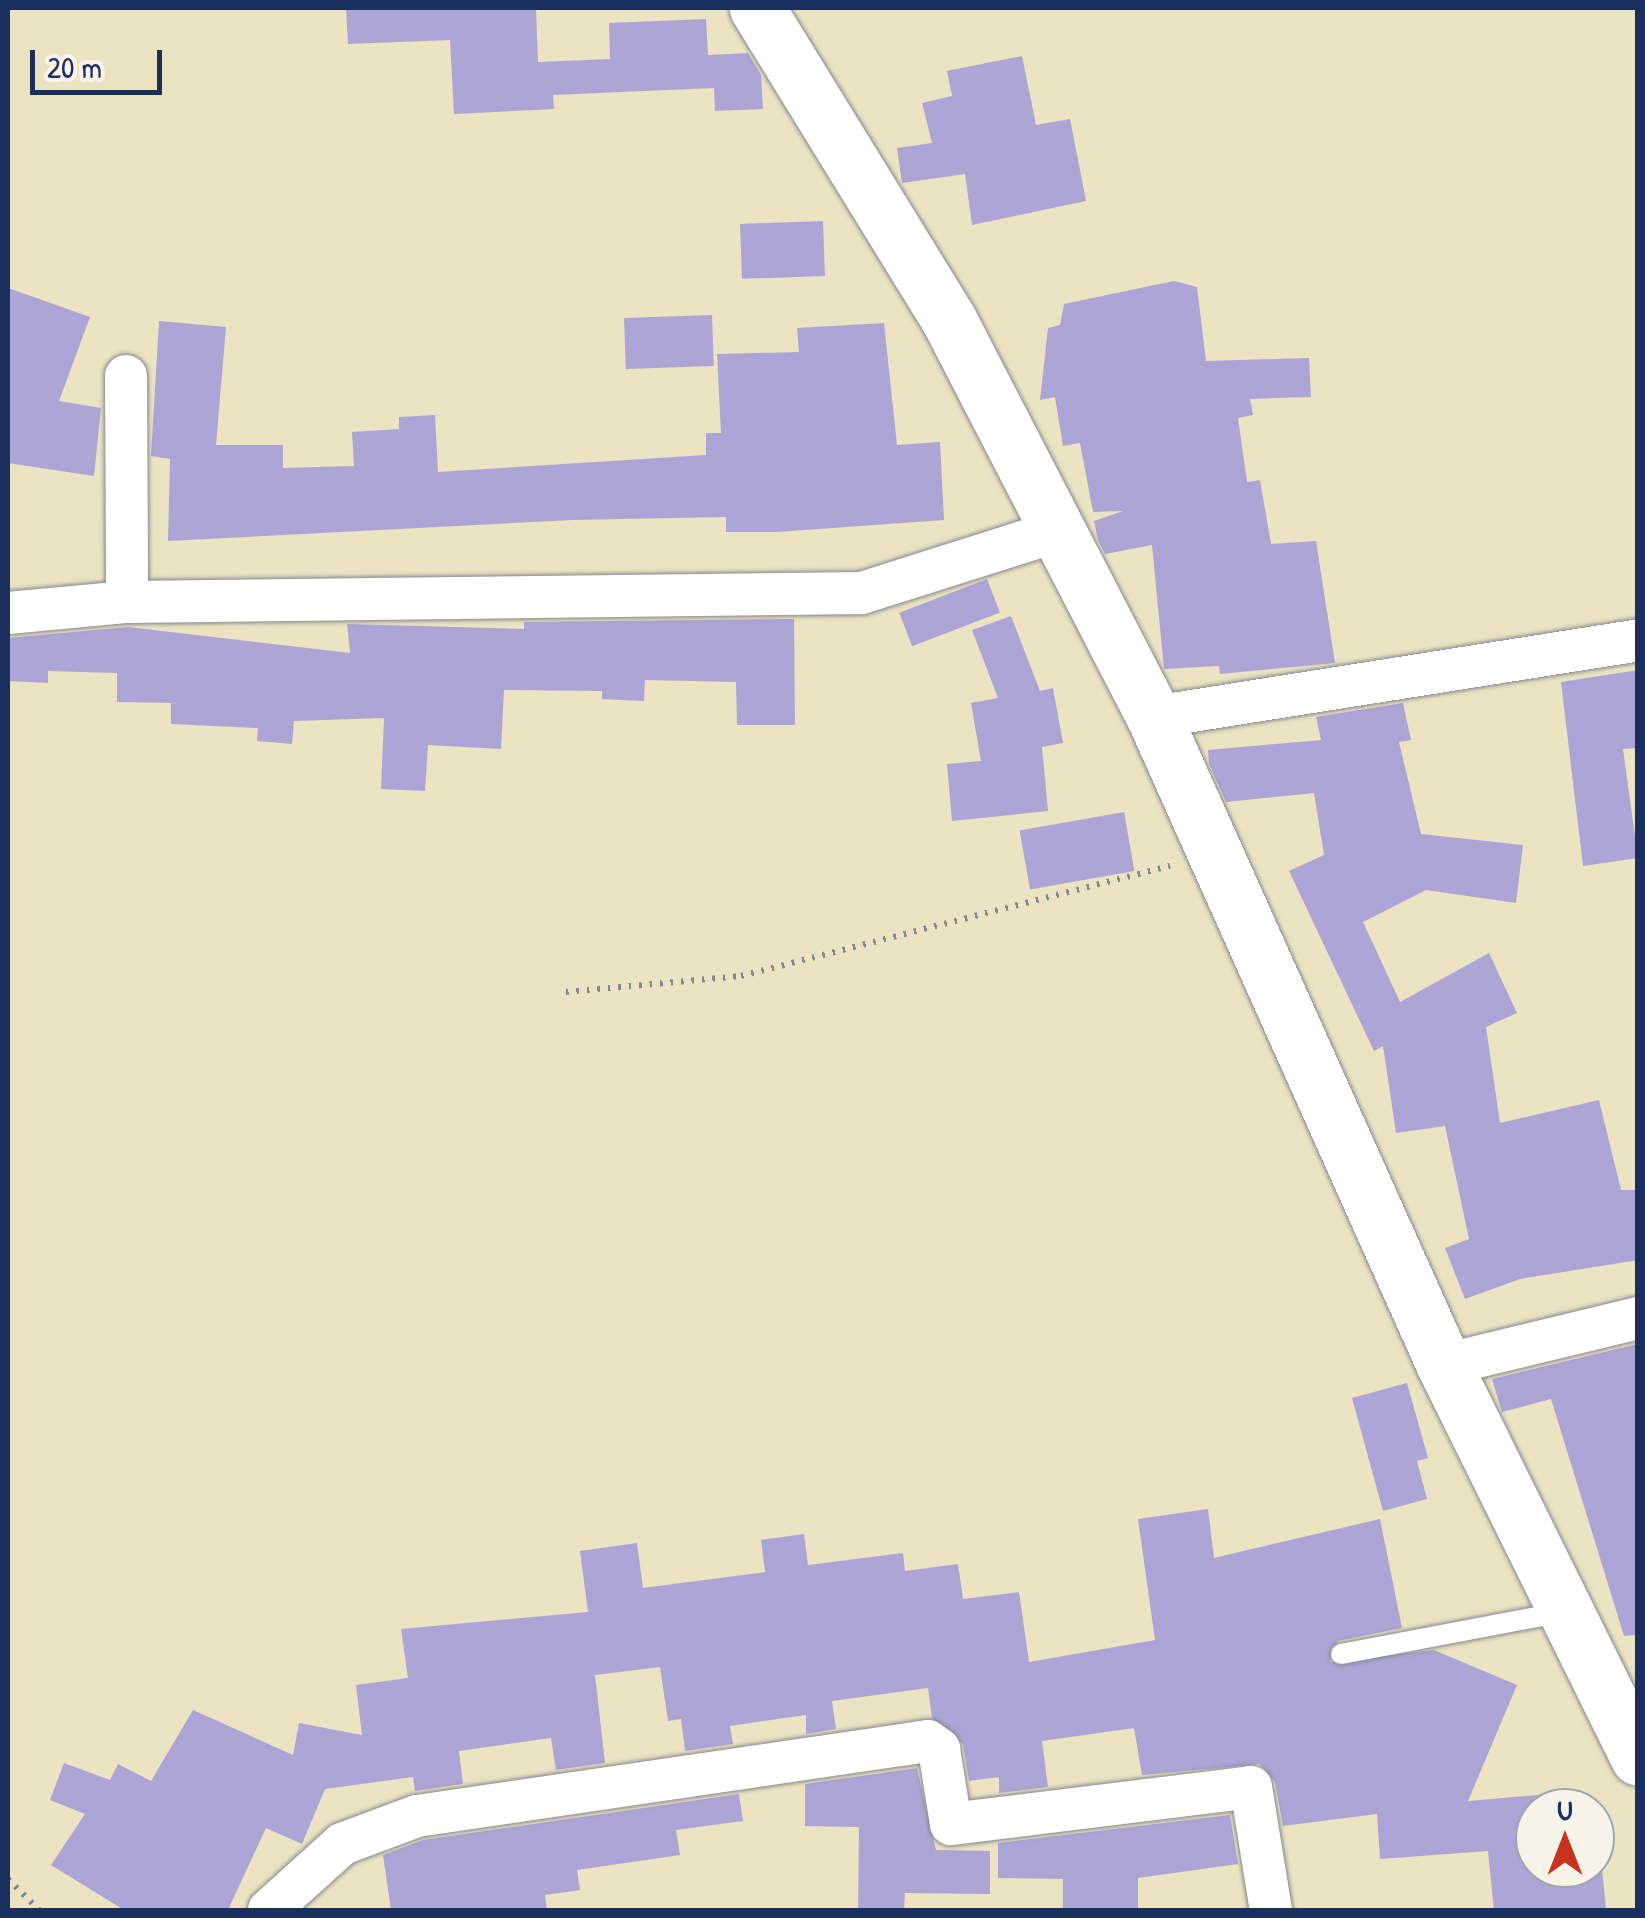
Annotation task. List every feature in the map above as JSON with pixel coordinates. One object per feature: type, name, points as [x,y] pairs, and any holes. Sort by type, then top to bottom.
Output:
[{"type":"main road","points":[[757,8],[949,320],[1054,532],[1154,717],[1444,1366],[1638,1758]]},
{"type":"street","points":[[126,376],[127,602]]},
{"type":"street","points":[[8,613],[127,602],[843,594],[1054,532]]},
{"type":"street","points":[[1154,717],[1638,640]]},
{"type":"street","points":[[1444,1366],[1638,1318]]},
{"type":"street","points":[[269,1910],[342,1844],[417,1816],[928,1742],[939,1750],[951,1824],[1251,1786],[1271,1910]]},
{"type":"lane","points":[[1341,1654],[1564,1612]]},
{"type":"path","points":[[566,992],[741,976],[1215,855]]},
{"type":"path","points":[[8,1880],[40,1910]]},
{"type":"building","points":[[346,8],[536,8],[538,62],[610,59],[609,23],[706,19],[708,55],[748,53],[761,75],[763,109],[715,111],[714,88],[553,95],[554,109],[454,114],[450,40],[348,44]]},
{"type":"building","points":[[1022,56],[1036,125],[1070,119],[1086,201],[972,225],[965,174],[902,183],[897,148],[932,143],[922,103],[952,96],[947,71]]},
{"type":"building","points":[[823,221],[825,276],[742,279],[740,224]]},
{"type":"building","points":[[1174,281],[1197,287],[1206,361],[1309,358],[1311,397],[1250,399],[1253,415],[1238,418],[1247,482],[1260,480],[1271,544],[1316,541],[1335,663],[1220,674],[1219,666],[1164,669],[1152,545],[1105,554],[1098,540],[1094,521],[1123,511],[1093,512],[1080,443],[1063,446],[1055,397],[1040,400],[1048,328],[1060,325],[1064,304]]},
{"type":"building","points":[[8,288],[90,317],[59,401],[101,408],[94,476],[8,463]]},
{"type":"building","points":[[712,315],[714,366],[626,369],[624,318]]},
{"type":"building","points":[[159,321],[226,327],[216,445],[283,445],[283,468],[354,466],[352,432],[399,429],[399,417],[435,415],[438,472],[706,455],[706,433],[721,433],[717,354],[799,352],[797,328],[884,323],[897,445],[940,442],[944,520],[726,532],[726,517],[572,520],[168,541],[170,459],[151,456]]},
{"type":"building","points":[[987,579],[1000,613],[912,646],[899,613]]},
{"type":"building","points":[[1011,616],[1040,691],[1053,688],[1063,743],[1042,747],[1048,811],[952,821],[947,764],[981,761],[971,703],[998,698],[972,630]]},
{"type":"building","points":[[794,619],[795,725],[737,725],[736,682],[645,680],[644,701],[602,699],[602,691],[504,690],[501,749],[428,745],[425,791],[381,789],[384,718],[294,721],[292,744],[257,741],[258,728],[171,724],[171,703],[117,702],[117,673],[48,671],[48,683],[8,681],[8,638],[128,627],[350,653],[347,624],[524,629],[524,622]]},
{"type":"building","points":[[1638,670],[1638,748],[1623,749],[1638,858],[1583,866],[1561,682]]},
{"type":"building","points":[[1403,703],[1411,740],[1399,742],[1421,834],[1523,845],[1516,903],[1426,890],[1363,922],[1400,1002],[1489,953],[1517,1013],[1486,1027],[1500,1123],[1599,1100],[1621,1190],[1638,1190],[1638,1260],[1520,1279],[1465,1299],[1445,1248],[1469,1239],[1445,1126],[1396,1133],[1383,1046],[1374,1051],[1289,871],[1324,855],[1314,793],[1226,802],[1209,764],[1208,750],[1321,740],[1316,717]]},
{"type":"building","points":[[1124,812],[1134,871],[1030,889],[1020,830]]},
{"type":"building","points":[[1638,1344],[1638,1635],[1624,1636],[1551,1399],[1502,1412],[1492,1379]]},
{"type":"building","points":[[1407,1383],[1428,1458],[1417,1461],[1427,1499],[1383,1511],[1352,1398]]},
{"type":"building","points":[[1208,1509],[1214,1558],[1380,1519],[1402,1628],[1338,1641],[1330,1662],[1434,1650],[1517,1685],[1468,1801],[1515,1797],[1515,1888],[1604,1888],[1606,1910],[1494,1910],[1488,1851],[1380,1859],[1377,1814],[1283,1826],[1275,1782],[1260,1764],[1142,1775],[1134,1728],[1042,1741],[1048,1787],[999,1793],[999,1777],[969,1781],[963,1744],[932,1718],[928,1688],[832,1701],[836,1729],[806,1734],[806,1715],[730,1726],[733,1744],[685,1751],[681,1719],[668,1721],[660,1667],[595,1675],[605,1763],[556,1770],[551,1738],[459,1751],[463,1784],[415,1791],[413,1777],[325,1789],[302,1844],[266,1828],[228,1910],[124,1910],[51,1865],[85,1814],[50,1800],[64,1763],[110,1780],[118,1764],[151,1781],[193,1710],[293,1755],[299,1723],[362,1735],[356,1685],[408,1678],[401,1629],[588,1612],[580,1551],[637,1543],[643,1588],[765,1572],[761,1540],[804,1534],[808,1565],[903,1553],[905,1571],[958,1564],[963,1599],[1019,1592],[1029,1662],[1155,1640],[1138,1519]]},
{"type":"building","points":[[917,1768],[936,1850],[990,1851],[990,1894],[905,1893],[904,1910],[858,1910],[859,1827],[805,1826],[805,1784]]},
{"type":"building","points":[[739,1794],[743,1821],[676,1830],[680,1855],[577,1870],[580,1890],[545,1895],[547,1910],[391,1910],[383,1855],[423,1840]]},
{"type":"building","points":[[1230,1815],[1238,1864],[1138,1878],[1138,1910],[1063,1910],[1063,1879],[998,1878],[998,1843]]}]
